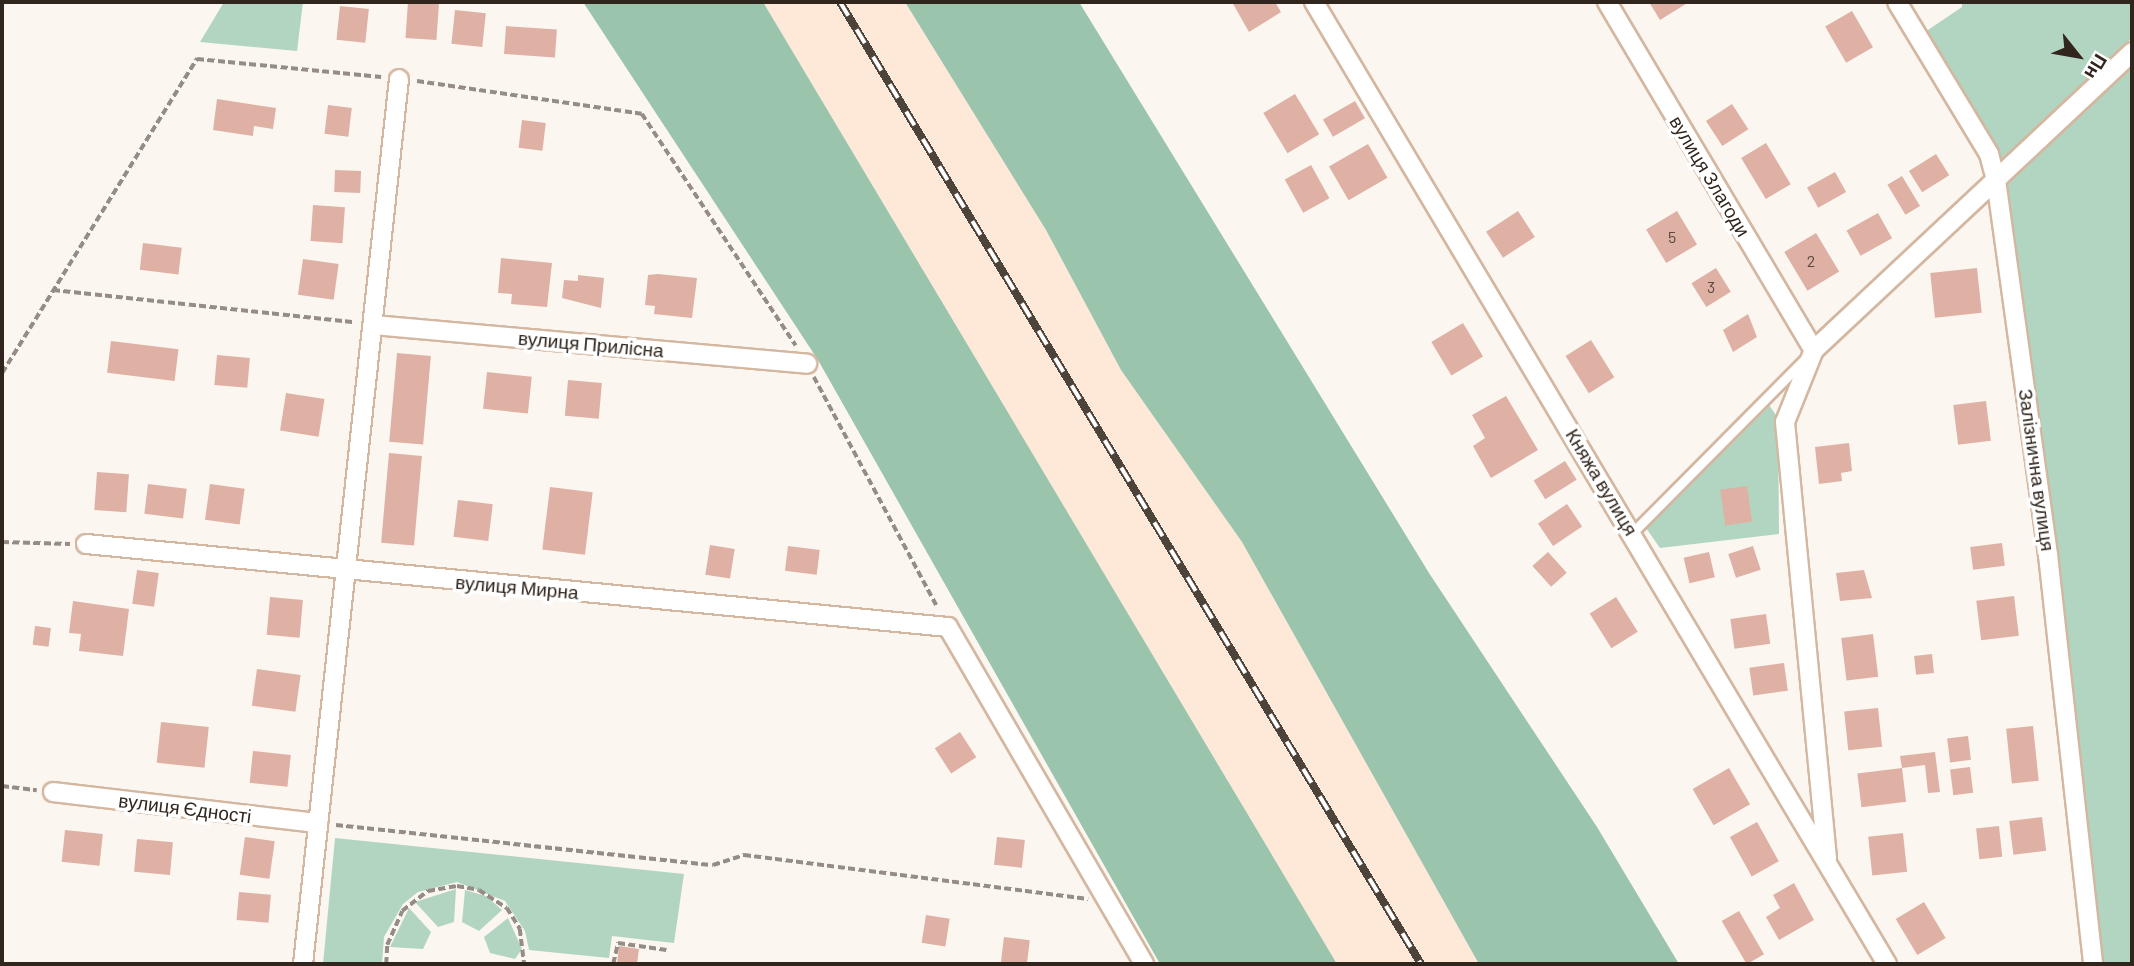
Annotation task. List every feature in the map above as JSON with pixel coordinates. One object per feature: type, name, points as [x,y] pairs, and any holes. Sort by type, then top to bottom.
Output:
[{"type":"street","name":"Княжа вулиця","points":[[1314,2],[1887,964]]},
{"type":"street","name":"вулиця Злагоди","points":[[1607,2],[1814,350]]},
{"type":"street","name":"Залізнична вулиця","points":[[1897,2],[1989,154],[1996,180],[2048,555],[2093,964]]},
{"type":"street","points":[[1828,864],[1785,422],[1814,350],[2132,52]]},
{"type":"street","points":[[303,964],[348,571],[399,79]]},
{"type":"street","name":"вулиця Прилісна","points":[[374,324],[807,364]]},
{"type":"street","name":"вулиця Мирна","points":[[86,544],[948,627],[1104,901]]},
{"type":"street","name":"вулиця Єдності","points":[[52,792],[318,823]]},
{"type":"street","points":[[1104,901],[1144,964]]},
{"type":"lane","points":[[1632,533],[1814,350]]},
{"type":"path","points":[[2,373],[197,59],[399,79],[642,114]]},
{"type":"path","points":[[53,290],[374,324]]},
{"type":"path","points":[[2,542],[86,544]]},
{"type":"path","points":[[2,786],[52,792]]},
{"type":"path","points":[[318,823],[713,865],[744,855],[1104,901]]},
{"type":"path","points":[[386,964],[387,945],[402,911],[428,891],[457,886],[479,890],[507,908],[520,929],[525,964]]},
{"type":"path","points":[[613,964],[618,943],[666,950]]},
{"type":"shaded area","points":[[763,2],[905,2],[1046,230],[1121,370],[1242,542],[1479,964],[1337,964]]},
{"type":"green space","points":[[224,2],[303,2],[297,51],[200,42]]},
{"type":"green space","points":[[583,2],[763,2],[1337,964],[1160,964],[818,360]]},
{"type":"green space","points":[[905,2],[1079,2],[1429,573],[1597,827],[1679,964],[1479,964],[1242,542],[1121,370],[1046,230]]},
{"type":"green space","points":[[1962,2],[2132,2],[2132,38],[2000,163],[1925,32],[1962,7]]},
{"type":"green space","points":[[2130,66],[2132,964],[2103,964],[2057,555],[2006,183]]},
{"type":"green space","points":[[1769,405],[1778,418],[1779,534],[1660,548],[1646,528]]},
{"type":"green space","points":[[335,838],[684,874],[674,943],[612,936],[609,958],[529,950],[525,931],[505,901],[457,882],[418,892],[403,904],[384,937],[382,964],[323,964]]},
{"type":"green space","points":[[456,889],[454,922],[438,927],[415,902]]},
{"type":"green space","points":[[465,890],[486,896],[502,910],[479,931],[462,922]]},
{"type":"green space","points":[[409,908],[431,932],[423,949],[390,947]]},
{"type":"green space","points":[[508,918],[522,949],[515,959],[490,953],[484,937]]},
{"type":"building","points":[[408,2],[439,4],[436,40],[405,38]]},
{"type":"building","points":[[1232,2],[1275,2],[1281,12],[1249,32]]},
{"type":"building","points":[[1649,2],[1689,2],[1660,20]]},
{"type":"building","points":[[340,6],[369,9],[365,43],[336,40]]},
{"type":"building","points":[[455,10],[486,13],[482,47],[451,44]]},
{"type":"building","points":[[1852,11],[1873,47],[1846,63],[1825,26]]},
{"type":"building","points":[[506,26],[557,30],[555,57],[504,54]]},
{"type":"building","points":[[1295,94],[1319,134],[1287,153],[1263,113]]},
{"type":"building","points":[[217,99],[276,108],[273,129],[254,126],[253,136],[213,130]]},
{"type":"building","points":[[1355,101],[1365,118],[1333,137],[1323,120]]},
{"type":"building","points":[[1732,104],[1748,129],[1722,146],[1706,121]]},
{"type":"building","points":[[328,105],[352,108],[348,137],[324,134]]},
{"type":"building","points":[[522,120],[546,123],[542,151],[519,148]]},
{"type":"building","points":[[1766,143],[1791,184],[1766,199],[1741,158]]},
{"type":"building","points":[[1368,144],[1388,178],[1349,200],[1329,166]]},
{"type":"building","points":[[1936,154],[1949,175],[1922,192],[1909,171]]},
{"type":"building","points":[[1311,165],[1329,198],[1303,213],[1285,180]]},
{"type":"building","points":[[335,170],[361,171],[360,193],[334,192]]},
{"type":"building","points":[[1835,172],[1846,192],[1818,208],[1807,188]]},
{"type":"building","points":[[1902,176],[1920,206],[1905,215],[1887,185]]},
{"type":"building","points":[[313,205],[345,207],[342,243],[310,241]]},
{"type":"building","points":[[1518,211],[1535,237],[1503,258],[1486,232]]},
{"type":"building","points":[[1677,211],[1697,244],[1666,263],[1646,230]]},
{"type":"building","points":[[1878,213],[1892,238],[1861,256],[1847,230]]},
{"type":"building","points":[[1816,233],[1839,272],[1807,291],[1784,252]]},
{"type":"building","points":[[143,243],[182,248],[178,275],[140,270]]},
{"type":"building","points":[[501,258],[552,263],[547,307],[511,304],[512,294],[498,293]]},
{"type":"building","points":[[303,259],[339,264],[334,300],[298,295]]},
{"type":"building","points":[[1716,268],[1731,292],[1706,307],[1691,283]]},
{"type":"building","points":[[1977,268],[1982,313],[1935,318],[1930,273]]},
{"type":"building","points":[[578,275],[604,278],[601,308],[562,298],[564,280],[578,281]]},
{"type":"building","points":[[648,275],[697,278],[692,318],[654,314],[655,306],[645,305]]},
{"type":"building","points":[[1748,314],[1757,337],[1733,352],[1723,330]]},
{"type":"building","points":[[1463,323],[1483,356],[1451,375],[1431,342]]},
{"type":"building","points":[[1591,340],[1614,377],[1589,393],[1566,356]]},
{"type":"building","points":[[111,341],[178,349],[175,381],[107,373]]},
{"type":"building","points":[[397,353],[431,356],[423,445],[389,442]]},
{"type":"building","points":[[217,355],[250,358],[247,388],[214,385]]},
{"type":"building","points":[[487,372],[532,377],[528,414],[483,409]]},
{"type":"building","points":[[568,380],[602,383],[599,419],[565,416]]},
{"type":"building","points":[[286,393],[325,399],[319,437],[280,431]]},
{"type":"building","points":[[1506,396],[1538,450],[1491,478],[1473,446],[1485,438],[1472,415]]},
{"type":"building","points":[[1986,401],[1991,441],[1958,445],[1953,405]]},
{"type":"building","points":[[1849,443],[1852,471],[1841,473],[1842,481],[1819,484],[1815,447]]},
{"type":"building","points":[[389,453],[422,456],[414,546],[381,543]]},
{"type":"building","points":[[1565,461],[1577,480],[1545,499],[1534,481]]},
{"type":"building","points":[[97,472],[129,474],[126,512],[94,510]]},
{"type":"building","points":[[148,484],[187,489],[183,519],[144,514]]},
{"type":"building","points":[[210,484],[245,489],[240,525],[205,520]]},
{"type":"building","points":[[1747,486],[1752,522],[1725,525],[1720,490]]},
{"type":"building","points":[[550,487],[593,492],[585,555],[542,550]]},
{"type":"building","points":[[458,500],[493,504],[488,541],[453,537]]},
{"type":"building","points":[[1567,504],[1582,526],[1553,546],[1538,524]]},
{"type":"building","points":[[2002,543],[2005,566],[1973,570],[1970,547]]},
{"type":"building","points":[[710,545],[735,549],[730,579],[705,575]]},
{"type":"building","points":[[788,546],[820,550],[817,575],[785,571]]},
{"type":"building","points":[[1753,546],[1761,570],[1736,578],[1728,554]]},
{"type":"building","points":[[1548,552],[1567,573],[1551,587],[1532,566]]},
{"type":"building","points":[[1709,552],[1715,577],[1690,583],[1684,558]]},
{"type":"building","points":[[137,570],[159,573],[154,607],[132,604]]},
{"type":"building","points":[[1864,570],[1872,598],[1840,601],[1836,573]]},
{"type":"building","points":[[2014,596],[2019,636],[1981,640],[1976,601]]},
{"type":"building","points":[[270,597],[303,600],[300,638],[267,635]]},
{"type":"building","points":[[1616,597],[1638,632],[1611,648],[1590,613]]},
{"type":"building","points":[[73,601],[129,609],[123,656],[79,651],[81,634],[69,633]]},
{"type":"building","points":[[1766,614],[1770,644],[1735,649],[1730,619]]},
{"type":"building","points":[[35,626],[51,628],[49,647],[33,645]]},
{"type":"building","points":[[1873,634],[1878,677],[1846,681],[1841,638]]},
{"type":"building","points":[[1932,654],[1934,673],[1916,675],[1914,656]]},
{"type":"building","points":[[1784,663],[1788,691],[1753,696],[1749,668]]},
{"type":"building","points":[[257,669],[301,675],[295,712],[252,706]]},
{"type":"building","points":[[1878,708],[1882,747],[1848,750],[1844,712]]},
{"type":"building","points":[[161,722],[209,727],[204,768],[157,763]]},
{"type":"building","points":[[2033,726],[2039,781],[2012,784],[2006,729]]},
{"type":"building","points":[[960,732],[976,757],[951,773],[935,748]]},
{"type":"building","points":[[1968,736],[1971,760],[1950,762],[1947,739]]},
{"type":"building","points":[[253,751],[291,755],[287,787],[250,783]]},
{"type":"building","points":[[1935,752],[1940,792],[1928,793],[1925,765],[1902,768],[1900,756]]},
{"type":"building","points":[[1970,767],[1973,793],[1953,795],[1950,769]]},
{"type":"building","points":[[1729,768],[1750,804],[1714,825],[1693,789]]},
{"type":"building","points":[[1902,768],[1906,802],[1861,807],[1857,773]]},
{"type":"building","points":[[2042,817],[2046,851],[2013,855],[2009,821]]},
{"type":"building","points":[[1757,822],[1779,861],[1752,876],[1730,837]]},
{"type":"building","points":[[1999,826],[2002,857],[1979,859],[1976,828]]},
{"type":"building","points":[[65,830],[103,834],[99,866],[62,862]]},
{"type":"building","points":[[1903,833],[1907,872],[1872,875],[1868,837]]},
{"type":"building","points":[[245,837],[275,841],[269,879],[240,875]]},
{"type":"building","points":[[997,837],[1025,840],[1022,868],[994,865]]},
{"type":"building","points":[[137,839],[173,842],[170,875],[134,872]]},
{"type":"building","points":[[1794,883],[1814,920],[1779,940],[1766,917],[1780,908],[1773,895]]},
{"type":"building","points":[[239,892],[271,895],[268,923],[237,920]]},
{"type":"building","points":[[1924,902],[1946,938],[1917,955],[1896,919]]},
{"type":"building","points":[[1739,911],[1764,954],[1747,964],[1722,921]]},
{"type":"building","points":[[926,915],[950,919],[945,946],[922,943]]},
{"type":"building","points":[[1004,937],[1030,940],[1027,964],[1001,964]]},
{"type":"building","points":[[619,946],[639,949],[637,964],[617,964]]},
{"type":"railway","points":[[840,2],[1421,964]]}]
